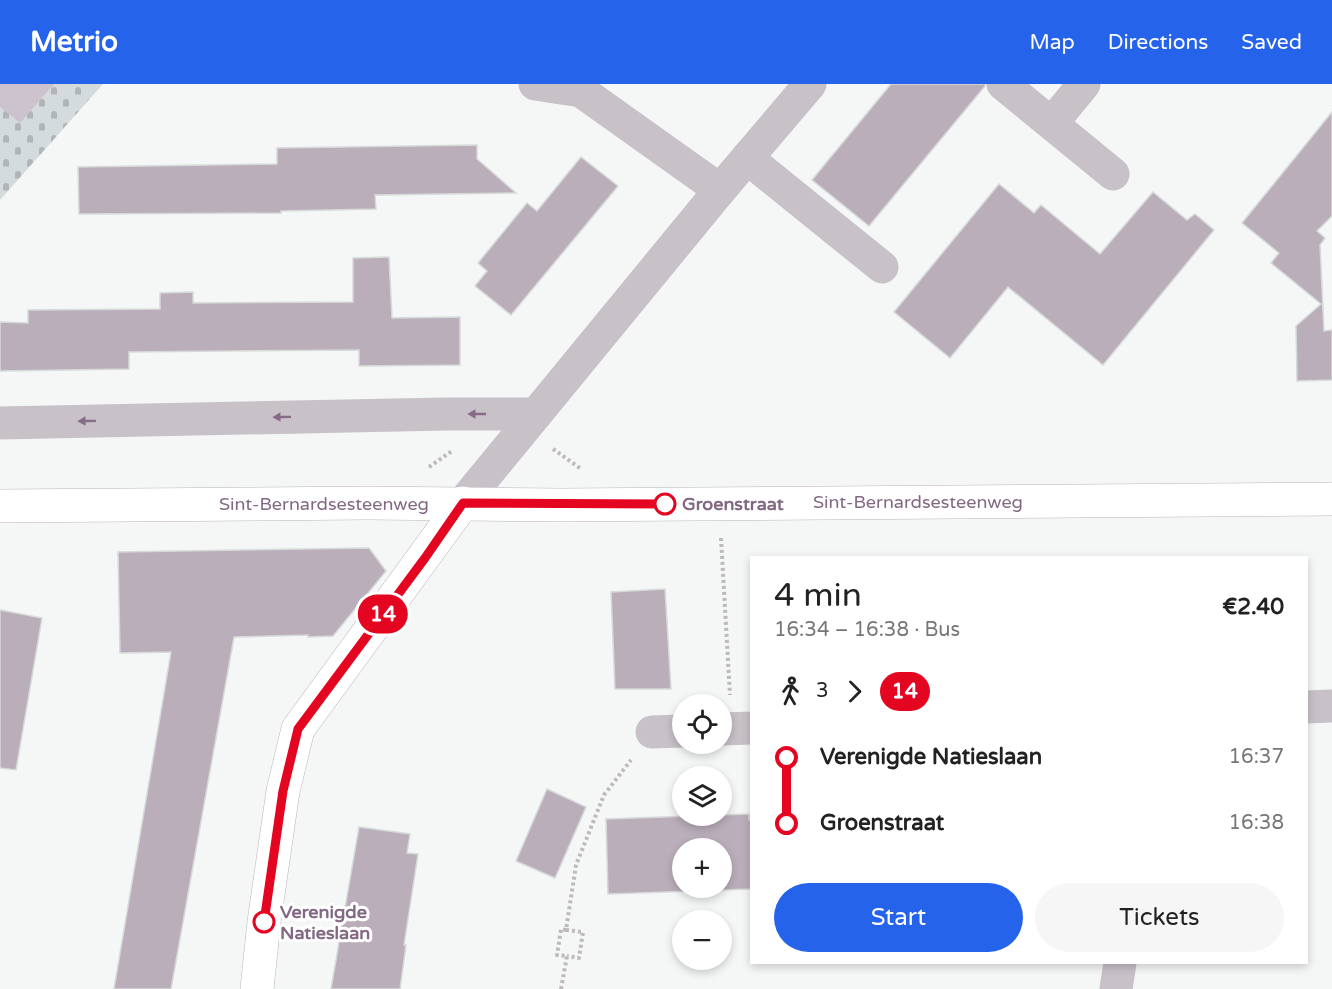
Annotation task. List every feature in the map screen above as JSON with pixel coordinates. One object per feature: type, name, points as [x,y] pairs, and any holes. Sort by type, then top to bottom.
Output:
[{"type":"main road","name":"Sint-Bernardsesteenweg","points":[[0,506],[463,503],[561,505],[1332,499]]},
{"type":"main road","points":[[257,989],[283,791],[298,729],[463,503]]},
{"type":"street","points":[[535,84],[581,91],[720,190]]},
{"type":"street","points":[[463,503],[810,84]]},
{"type":"street","points":[[1003,84],[1113,174]]},
{"type":"street","points":[[1052,123],[1084,84]]},
{"type":"street","points":[[747,158],[882,267]]},
{"type":"street","points":[[0,423],[536,414]]},
{"type":"street","points":[[1308,707],[1332,706]]},
{"type":"street","points":[[1116,989],[1120,964]]},
{"type":"path","points":[[719,503],[735,729]]},
{"type":"path","points":[[566,930],[576,865],[604,795],[667,732]]},
{"type":"path","points":[[561,929],[583,932],[579,958],[567,956],[557,955],[561,929]]},
{"type":"path","points":[[561,989],[567,956]]},
{"type":"green space","points":[[0,84],[103,84],[0,200]]},
{"type":"shaded area","points":[[0,84],[54,84],[20,123],[0,107]]},
{"type":"building","points":[[891,84],[985,84],[985,86],[869,226],[812,180]]},
{"type":"building","points":[[1332,112],[1332,216],[1317,231],[1325,238],[1320,245],[1324,331],[1332,330],[1332,380],[1297,381],[1296,326],[1321,304],[1271,263],[1279,253],[1242,223]]},
{"type":"building","points":[[477,145],[477,159],[516,193],[375,195],[376,209],[281,211],[281,213],[79,214],[78,167],[277,164],[277,148]]},
{"type":"building","points":[[581,157],[618,186],[511,315],[475,286],[487,271],[478,263],[527,203],[537,211]]},
{"type":"building","points":[[999,184],[1034,213],[1041,205],[1100,254],[1153,192],[1187,220],[1195,214],[1214,230],[1103,365],[1008,287],[950,358],[894,312]]},
{"type":"building","points":[[389,257],[392,318],[460,317],[460,365],[359,366],[359,350],[129,352],[129,369],[0,371],[0,322],[28,323],[28,310],[160,309],[160,293],[193,292],[193,303],[353,302],[353,258]]},
{"type":"building","points":[[369,548],[386,571],[333,636],[234,637],[171,989],[114,989],[171,652],[120,653],[118,552]]},
{"type":"building","points":[[665,589],[671,689],[615,689],[611,592]]},
{"type":"building","points":[[0,610],[42,618],[16,770],[0,768]]},
{"type":"building","points":[[547,789],[586,807],[555,878],[516,861]]},
{"type":"building","points":[[749,814],[750,889],[732,890],[732,838],[672,838],[672,892],[608,894],[606,819],[672,817],[672,826],[732,826],[732,815]]},
{"type":"building","points":[[359,827],[410,834],[407,853],[418,854],[404,945],[406,945],[400,989],[331,989]]},
{"type":"bus line","name":"14","points":[[264,922],[283,791],[298,729],[463,503],[665,504]]},
{"type":"place","name":"Groenstraat","points":[[665,504]]},
{"type":"place","name":"Verenigde Natieslaan","points":[[264,922]]}]
